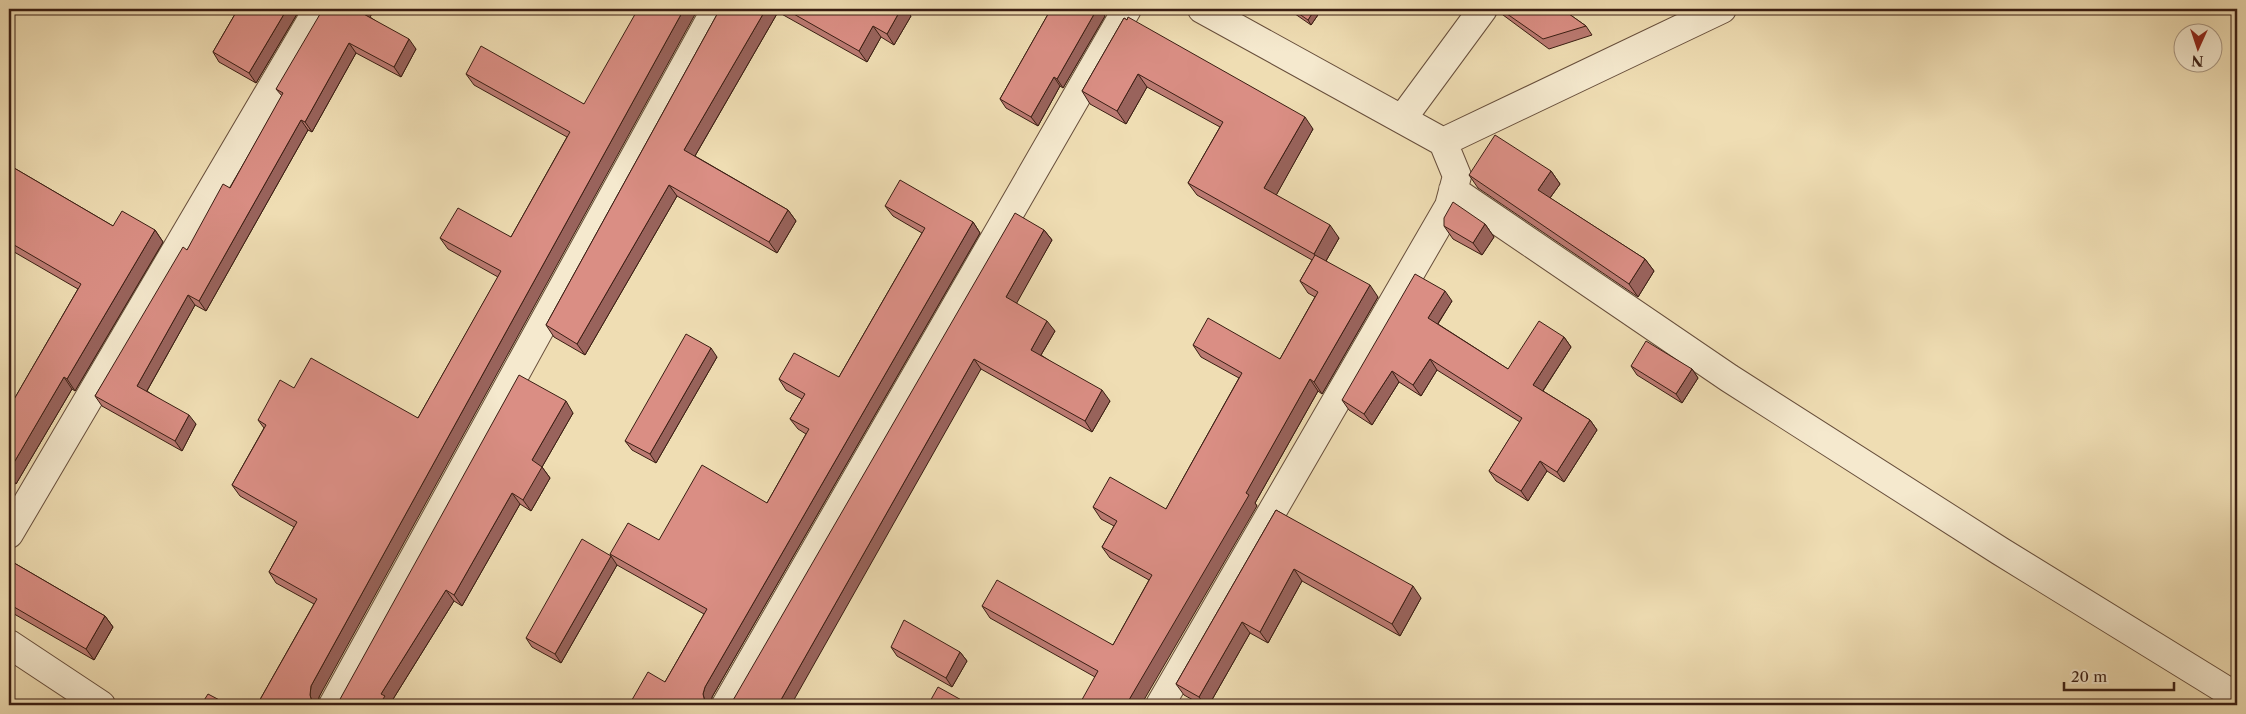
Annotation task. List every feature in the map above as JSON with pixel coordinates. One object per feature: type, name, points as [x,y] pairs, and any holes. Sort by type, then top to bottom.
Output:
[{"type":"street","points":[[9,534],[318,9]]},
{"type":"street","points":[[333,705],[716,9]]},
{"type":"street","points":[[726,705],[1127,9]]},
{"type":"street","points":[[1160,705],[1449,206],[1457,176],[1443,142],[1202,9]]},
{"type":"street","points":[[1402,119],[1483,9]]},
{"type":"street","points":[[1443,142],[1722,9]]},
{"type":"street","points":[[1453,190],[1729,378],[2000,551],[2237,697]]},
{"type":"street","points":[[9,644],[100,705]]},
{"type":"building","points":[[238,9],[287,9],[249,73],[213,52]]},
{"type":"building","points":[[323,9],[362,9],[360,12],[409,39],[394,67],[349,43],[305,122],[301,120],[199,301],[188,295],[137,386],[189,415],[175,441],[95,396],[183,247],[187,250],[223,184],[230,188],[283,93],[276,89]]},
{"type":"building","points":[[638,9],[684,9],[311,686],[310,695],[315,705],[257,705],[317,599],[269,572],[297,522],[232,485],[266,425],[258,420],[280,380],[294,388],[311,358],[418,418],[501,271],[440,238],[458,208],[511,237],[570,132],[466,74],[481,46],[584,104]]},
{"type":"building","points":[[720,9],[766,9],[684,150],[788,210],[769,242],[669,185],[577,344],[546,325]]},
{"type":"building","points":[[785,9],[901,9],[887,34],[873,26],[859,51]]},
{"type":"building","points":[[1051,9],[1097,9],[1057,79],[1054,77],[1031,117],[1000,99]]},
{"type":"building","points":[[1292,9],[1315,9],[1308,20]]},
{"type":"building","points":[[1500,9],[1562,9],[1586,26],[1543,39]]},
{"type":"building","points":[[1128,17],[1305,117],[1264,188],[1330,225],[1314,254],[1188,183],[1223,122],[1138,74],[1117,111],[1082,91],[1124,18],[1127,20]]},
{"type":"building","points":[[1495,135],[1551,171],[1538,190],[1645,259],[1629,284],[1469,175]]},
{"type":"building","points":[[9,165],[113,226],[122,211],[155,230],[67,379],[64,377],[9,471],[9,408],[81,284],[9,242]]},
{"type":"building","points":[[900,180],[973,222],[705,687],[703,694],[708,705],[629,705],[648,672],[665,682],[707,609],[610,554],[628,523],[659,540],[702,465],[767,503],[809,429],[790,419],[805,394],[779,379],[794,353],[839,377],[925,228],[885,206]]},
{"type":"building","points":[[1453,202],[1485,224],[1473,243],[1444,226],[1444,218]]},
{"type":"building","points":[[1015,213],[1044,230],[1006,297],[1047,321],[1031,350],[1102,390],[1085,421],[974,359],[778,705],[729,705],[732,702]]},
{"type":"building","points":[[1315,255],[1370,285],[1314,382],[1310,379],[1246,493],[1249,495],[1126,705],[1079,705],[1098,671],[982,606],[997,580],[1113,645],[1152,575],[1102,547],[1117,521],[1093,507],[1110,477],[1166,509],[1242,373],[1193,345],[1208,318],[1280,359],[1318,292],[1300,281]]},
{"type":"building","points":[[1415,274],[1445,291],[1428,318],[1508,369],[1539,321],[1564,337],[1533,385],[1590,420],[1557,472],[1540,461],[1521,491],[1489,471],[1522,418],[1430,359],[1413,385],[1392,371],[1364,414],[1342,400]]},
{"type":"building","points":[[686,334],[711,348],[650,454],[625,441]]},
{"type":"building","points":[[1646,341],[1692,369],[1676,394],[1631,366]]},
{"type":"building","points":[[519,375],[566,401],[532,460],[542,467],[523,500],[512,493],[454,595],[446,590],[381,694],[385,696],[379,705],[335,705],[339,701]]},
{"type":"building","points":[[1276,510],[1413,586],[1392,624],[1294,569],[1260,632],[1242,622],[1199,697],[1176,684]]},
{"type":"building","points":[[582,539],[611,556],[555,654],[526,638]]},
{"type":"building","points":[[9,560],[105,616],[86,649],[9,604]]},
{"type":"building","points":[[904,620],[960,652],[946,678],[891,647]]},
{"type":"building","points":[[938,687],[965,702],[963,705],[928,705]]},
{"type":"building","points":[[208,694],[229,705],[201,705]]}]
